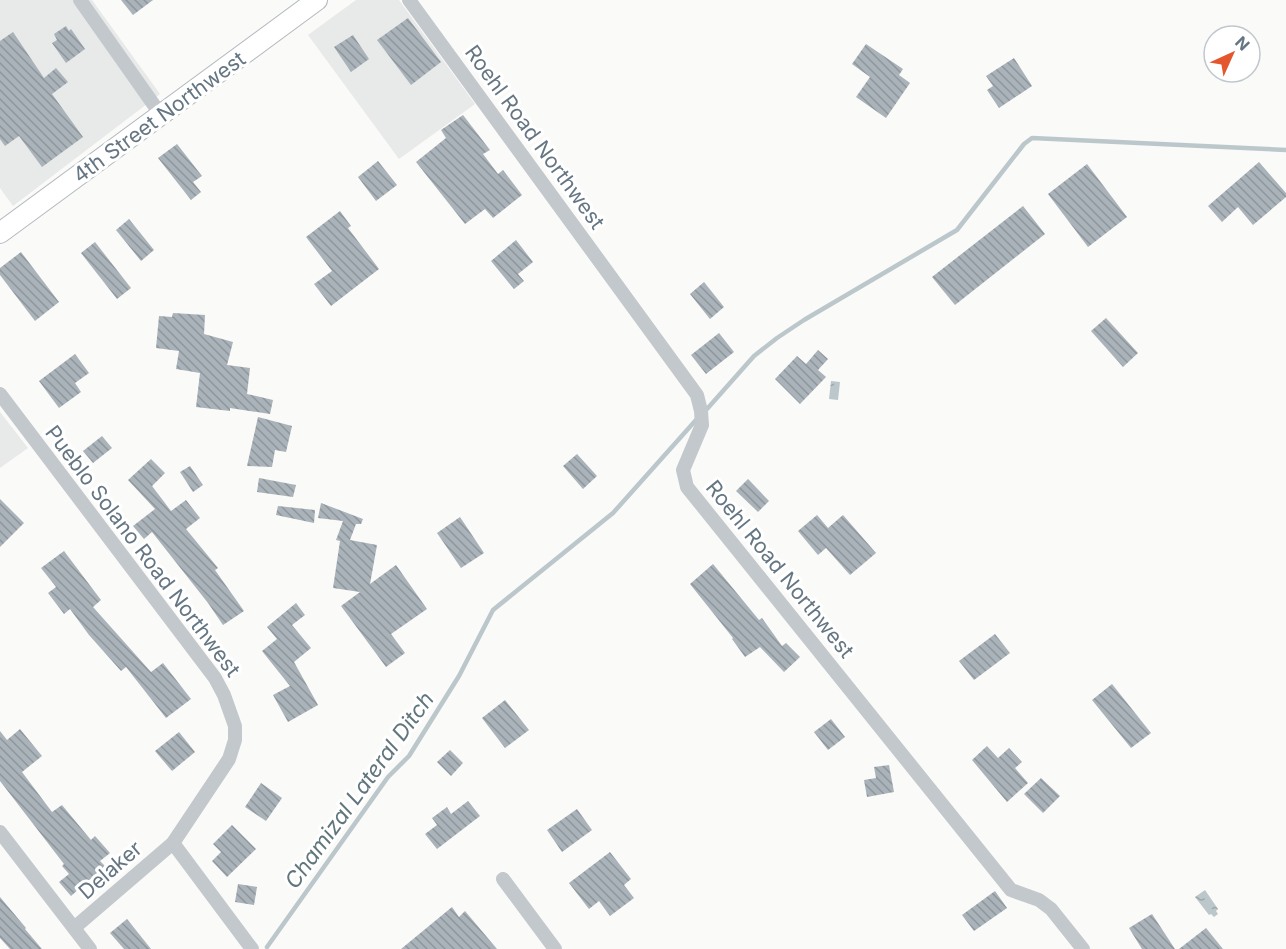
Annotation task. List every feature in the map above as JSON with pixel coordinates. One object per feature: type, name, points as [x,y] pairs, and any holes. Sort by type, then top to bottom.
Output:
[{"type":"main road","name":"4th Street Northwest","points":[[0,233],[317,0]]},
{"type":"street","points":[[80,0],[161,115]]},
{"type":"street","name":"Roehl Road Northwest","points":[[410,0],[697,395],[702,425],[683,470],[687,487],[1011,890],[1039,900],[1051,909],[1083,949]]},
{"type":"street","name":"Pueblo Solano Road Northwest","points":[[0,394],[215,678],[228,704],[235,726],[235,740],[229,759],[173,843]]},
{"type":"street","points":[[0,832],[90,949]]},
{"type":"street","points":[[173,843],[252,949]]},
{"type":"street","name":"Delaker","points":[[74,928],[173,843]]},
{"type":"street","points":[[503,879],[555,949]]},
{"type":"shaded area","points":[[0,0],[92,0],[160,94],[13,206],[0,188]]},
{"type":"shaded area","points":[[356,0],[399,0],[475,104],[399,159],[308,35]]},
{"type":"shaded area","points":[[0,412],[28,448],[0,468]]},
{"type":"water","points":[[831,381],[840,382],[838,400],[829,399]]},
{"type":"water","points":[[1205,890],[1218,909],[1216,911],[1218,914],[1214,917],[1209,915],[1195,897]]},
{"type":"building","points":[[121,0],[153,0],[133,15]]},
{"type":"building","points":[[408,18],[441,62],[411,85],[377,40]]},
{"type":"building","points":[[66,26],[69,31],[71,29],[85,49],[66,63],[52,43],[57,40],[54,34]]},
{"type":"building","points":[[13,32],[44,78],[56,68],[68,82],[52,94],[83,137],[42,167],[19,136],[5,146],[0,139],[0,41]]},
{"type":"building","points":[[353,35],[369,59],[351,72],[334,47]]},
{"type":"building","points":[[866,44],[903,69],[899,75],[910,83],[886,118],[856,97],[870,77],[852,64]]},
{"type":"building","points":[[1014,58],[1032,86],[999,108],[987,90],[993,86],[986,76]]},
{"type":"building","points":[[463,115],[490,150],[483,154],[498,174],[503,170],[522,195],[493,218],[485,209],[465,224],[416,162],[446,138],[441,130]]},
{"type":"building","points":[[177,144],[202,176],[193,182],[201,192],[191,200],[158,158]]},
{"type":"building","points":[[378,161],[397,185],[376,201],[358,177]]},
{"type":"building","points":[[1259,162],[1286,193],[1286,197],[1253,225],[1238,207],[1222,222],[1208,206]]},
{"type":"building","points":[[1087,164],[1127,217],[1088,247],[1048,194]]},
{"type":"building","points":[[1023,206],[1045,234],[955,305],[932,277]]},
{"type":"building","points":[[340,211],[351,226],[348,228],[379,269],[331,306],[314,284],[332,271],[306,237]]},
{"type":"building","points":[[129,219],[154,250],[141,261],[116,230]]},
{"type":"building","points":[[516,240],[533,262],[518,274],[524,281],[514,289],[491,261]]},
{"type":"building","points":[[95,242],[131,288],[117,299],[81,253]]},
{"type":"building","points":[[21,252],[59,302],[35,321],[0,275],[0,268]]},
{"type":"building","points":[[704,282],[724,307],[710,319],[690,294]]},
{"type":"building","points":[[173,313],[205,315],[204,334],[233,342],[227,365],[250,368],[247,394],[273,400],[270,414],[230,408],[230,411],[196,407],[200,373],[176,369],[179,351],[156,348],[159,316],[172,317]]},
{"type":"building","points":[[1106,318],[1138,353],[1123,367],[1091,331]]},
{"type":"building","points":[[719,333],[734,352],[706,374],[691,355]]},
{"type":"building","points":[[818,350],[828,359],[818,370],[826,377],[800,404],[775,379],[797,356],[806,364]]},
{"type":"building","points":[[75,354],[89,373],[75,383],[81,392],[59,408],[39,381]]},
{"type":"building","points":[[258,417],[292,426],[286,452],[275,450],[272,467],[247,466]]},
{"type":"building","points":[[102,436],[112,448],[93,463],[83,451]]},
{"type":"building","points":[[577,454],[597,476],[583,489],[563,466]]},
{"type":"building","points":[[151,459],[165,473],[152,486],[171,511],[186,500],[200,518],[186,529],[218,568],[215,570],[244,611],[223,625],[152,532],[144,539],[133,526],[155,509],[128,480]]},
{"type":"building","points":[[190,466],[203,485],[193,492],[180,472]]},
{"type":"building","points":[[259,478],[296,485],[293,497],[257,492]]},
{"type":"building","points":[[748,479],[769,501],[758,512],[736,491]]},
{"type":"building","points":[[0,499],[24,523],[0,547]]},
{"type":"building","points":[[321,503],[363,519],[361,524],[356,524],[350,540],[377,545],[370,584],[396,565],[427,609],[391,634],[405,653],[386,667],[341,606],[360,592],[333,588],[340,541],[336,540],[343,521],[318,518]]},
{"type":"building","points":[[278,506],[315,510],[314,523],[276,515]]},
{"type":"building","points":[[817,515],[828,528],[843,515],[876,553],[850,575],[826,548],[818,555],[798,531]]},
{"type":"building","points":[[460,517],[484,553],[461,568],[437,533]]},
{"type":"building","points":[[64,551],[101,600],[93,607],[151,672],[163,663],[191,699],[166,718],[126,667],[121,671],[89,635],[70,609],[64,614],[48,593],[56,587],[41,568]]},
{"type":"building","points":[[713,564],[759,620],[762,618],[782,646],[786,643],[800,657],[784,672],[760,647],[745,657],[733,638],[690,584]]},
{"type":"building","points":[[296,603],[305,615],[292,625],[311,648],[294,662],[318,705],[288,722],[273,695],[290,686],[262,651],[277,639],[267,627]]},
{"type":"building","points":[[995,634],[1010,653],[974,680],[959,661]]},
{"type":"building","points":[[1112,684],[1151,733],[1131,748],[1092,700]]},
{"type":"building","points":[[505,700],[529,730],[505,748],[482,718]]},
{"type":"building","points":[[831,719],[845,737],[828,750],[814,732]]},
{"type":"building","points":[[20,729],[42,756],[22,772],[52,812],[62,805],[91,840],[95,836],[110,853],[100,861],[105,866],[71,896],[59,882],[69,874],[62,866],[64,864],[0,781],[0,731],[7,740]]},
{"type":"building","points":[[179,732],[195,752],[172,771],[155,751]]},
{"type":"building","points":[[987,746],[998,758],[1009,748],[1022,762],[1015,768],[1028,783],[1007,802],[972,760]]},
{"type":"building","points":[[450,750],[463,763],[451,776],[437,762]]},
{"type":"building","points":[[889,765],[894,792],[867,797],[864,780],[876,778],[874,767]]},
{"type":"building","points":[[1041,778],[1060,796],[1043,813],[1024,794]]},
{"type":"building","points":[[261,783],[282,798],[266,821],[245,807]]},
{"type":"building","points":[[468,801],[480,816],[437,849],[425,834],[437,825],[432,818],[447,807],[451,814]]},
{"type":"building","points":[[577,809],[592,830],[562,852],[547,830]]},
{"type":"building","points":[[232,825],[256,849],[227,877],[212,861],[221,852],[213,844]]},
{"type":"building","points":[[610,852],[631,879],[624,885],[634,898],[610,916],[599,901],[589,909],[569,883]]},
{"type":"building","points":[[238,884],[257,887],[254,905],[235,902]]},
{"type":"building","points":[[995,891],[1007,908],[974,931],[962,915]]},
{"type":"building","points":[[0,897],[42,949],[10,949],[0,938]]},
{"type":"building","points":[[452,907],[459,917],[465,911],[497,949],[401,949]]},
{"type":"building","points":[[1152,914],[1175,949],[1142,949],[1129,928]]},
{"type":"building","points":[[127,919],[151,949],[124,949],[110,933]]},
{"type":"building","points":[[1206,928],[1223,949],[1179,949]]},
{"type":"waterway","name":"Chamizal Lateral Ditch","points":[[707,409],[754,356],[777,338],[957,230],[1024,144],[1032,138],[1286,150]]},
{"type":"waterway","name":"Chamizal Lateral Ditch","points":[[267,947],[388,777],[409,756],[459,676],[493,610],[613,513],[696,420]]}]
